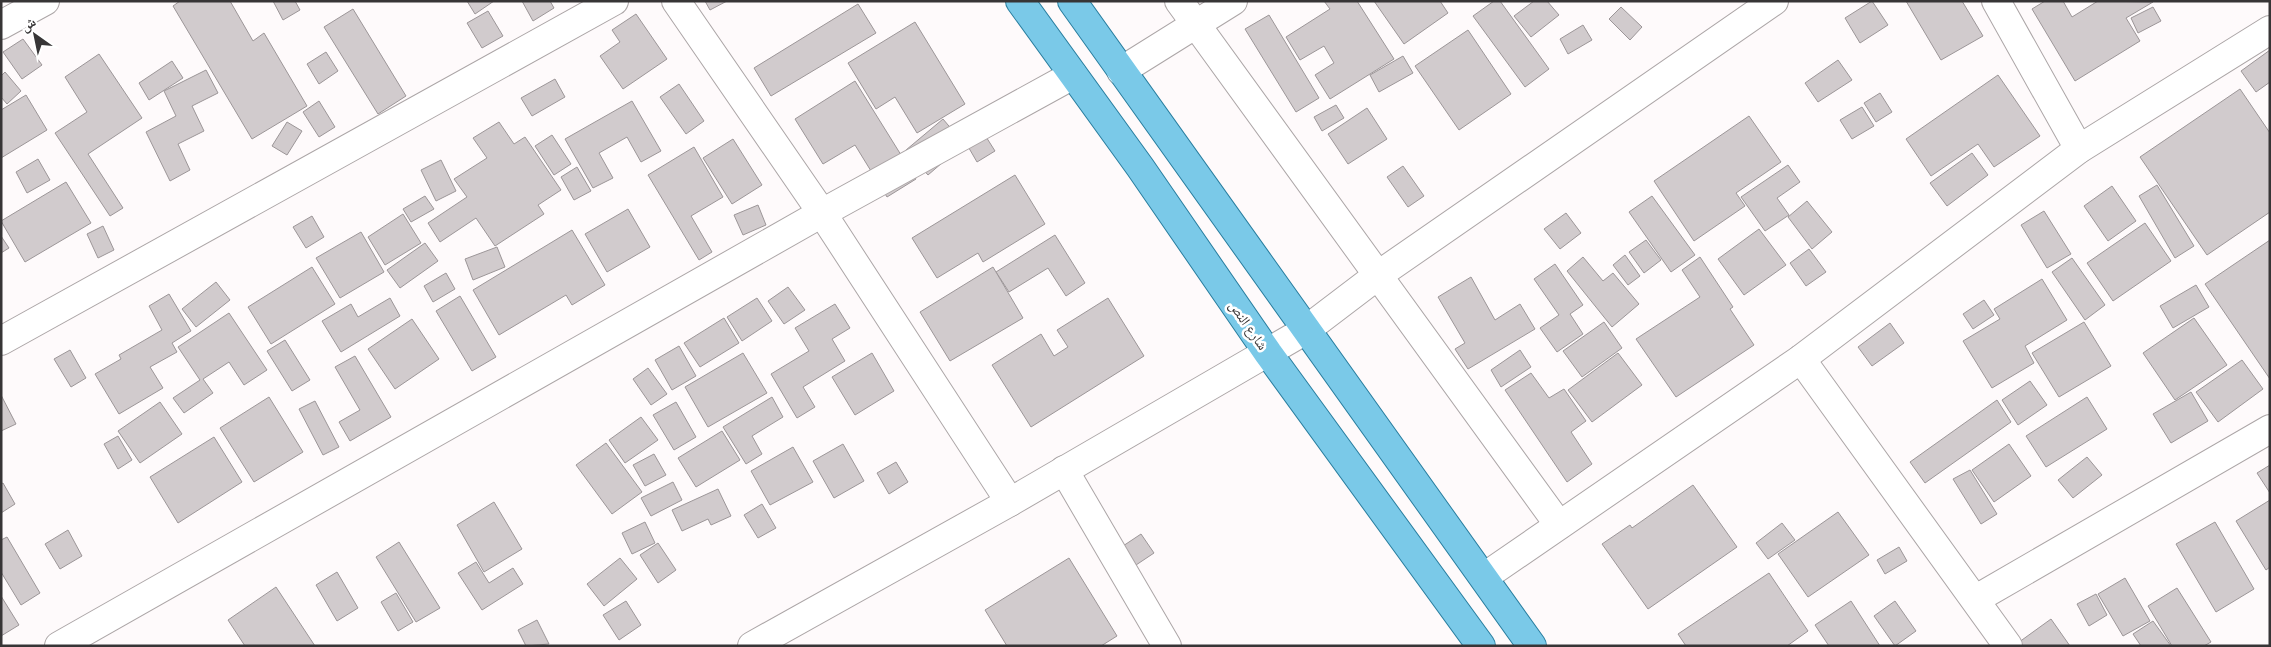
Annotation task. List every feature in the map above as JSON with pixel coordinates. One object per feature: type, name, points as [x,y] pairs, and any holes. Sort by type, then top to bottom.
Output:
[{"type":"main road","name":"شارع النص","points":[[1020,1],[1268,353],[1481,646]]},
{"type":"main road","points":[[1072,1],[1532,646]]},
{"type":"street","points":[[1,25],[45,1]]},
{"type":"street","points":[[1,341],[614,1]]},
{"type":"street","points":[[676,1],[822,213],[1010,502]]},
{"type":"street","points":[[1178,1],[1559,525]]},
{"type":"street","points":[[1121,71],[1196,26],[1233,1]]},
{"type":"street","points":[[752,646],[1010,502],[1306,330],[1377,276],[1774,1]]},
{"type":"street","points":[[1996,1],[2080,148]]},
{"type":"street","points":[[1484,577],[1801,359],[2080,148],[2270,30]]},
{"type":"street","points":[[59,646],[822,213],[1073,75]]},
{"type":"street","points":[[1801,359],[1976,599],[2008,646]]},
{"type":"street","points":[[1976,599],[2270,429]]},
{"type":"street","points":[[1064,470],[1167,646]]},
{"type":"building","points":[[180,1],[230,1],[253,41],[264,33],[307,106],[252,139],[173,6]]},
{"type":"building","points":[[273,1],[295,1],[300,10],[283,20]]},
{"type":"building","points":[[467,1],[494,1],[475,14]]},
{"type":"building","points":[[522,1],[550,1],[554,8],[533,21]]},
{"type":"building","points":[[705,1],[727,1],[710,10]]},
{"type":"building","points":[[1324,1],[1357,1],[1394,59],[1330,99],[1315,75],[1334,63],[1324,46],[1300,60],[1286,37],[1330,9]]},
{"type":"building","points":[[1374,1],[1440,1],[1448,13],[1404,44]]},
{"type":"building","points":[[1494,1],[1500,1],[1549,69],[1525,87],[1473,16]]},
{"type":"building","points":[[1534,1],[1547,1],[1559,15],[1531,37],[1514,16]]},
{"type":"building","points":[[1872,1],[1888,25],[1860,43],[1845,18]]},
{"type":"building","points":[[1906,1],[1962,1],[1983,36],[1941,60]]},
{"type":"building","points":[[2045,1],[2063,1],[2072,17],[2098,1],[2153,2],[2126,18],[2140,41],[2075,81],[2032,9]]},
{"type":"building","points":[[858,4],[876,33],[771,96],[754,68]]},
{"type":"building","points":[[1621,7],[1642,27],[1630,40],[1609,19]]},
{"type":"building","points":[[2153,7],[2161,21],[2138,33],[2131,18]]},
{"type":"building","points":[[353,9],[406,96],[378,114],[324,27]]},
{"type":"building","points":[[488,11],[503,36],[482,48],[467,23]]},
{"type":"building","points":[[636,14],[667,59],[623,89],[600,56],[620,42],[612,30]]},
{"type":"building","points":[[1269,15],[1319,98],[1296,112],[1245,29]]},
{"type":"building","points":[[915,22],[965,104],[917,133],[895,97],[876,109],[848,63]]},
{"type":"building","points":[[1583,25],[1592,40],[1568,54],[1560,39]]},
{"type":"building","points":[[1468,30],[1511,94],[1459,130],[1415,66]]},
{"type":"building","points":[[23,39],[42,65],[22,79],[3,52]]},
{"type":"building","points":[[2270,50],[2270,82],[2256,92],[2241,71]]},
{"type":"building","points":[[326,52],[338,71],[319,84],[307,64]]},
{"type":"building","points":[[99,54],[142,118],[88,154],[123,208],[110,216],[55,133],[87,112],[65,77]]},
{"type":"building","points":[[1403,56],[1413,73],[1379,92],[1370,75]]},
{"type":"building","points":[[1838,60],[1852,80],[1818,102],[1805,83]]},
{"type":"building","points":[[172,61],[183,78],[149,100],[139,83]]},
{"type":"building","points":[[206,70],[218,93],[192,106],[204,131],[178,144],[190,170],[170,181],[146,132],[176,116],[164,91]]},
{"type":"building","points":[[5,72],[21,91],[7,104],[1,97],[1,76]]},
{"type":"building","points":[[1998,75],[2040,136],[1994,167],[1978,144],[1931,176],[1906,139]]},
{"type":"building","points":[[555,79],[565,97],[532,116],[521,98]]},
{"type":"building","points":[[855,81],[916,179],[887,197],[855,145],[823,164],[795,119]]},
{"type":"building","points":[[679,84],[704,121],[686,134],[660,97]]},
{"type":"building","points":[[2240,89],[2270,133],[2270,212],[2207,255],[2140,157]]},
{"type":"building","points":[[1880,93],[1892,112],[1876,122],[1864,103]]},
{"type":"building","points":[[26,95],[47,130],[1,158],[1,110]]},
{"type":"building","points":[[319,101],[335,127],[319,137],[303,112]]},
{"type":"building","points":[[632,101],[661,151],[641,162],[627,137],[599,153],[613,178],[593,188],[565,139]]},
{"type":"building","points":[[1336,105],[1344,118],[1322,131],[1314,117]]},
{"type":"building","points":[[1862,107],[1874,126],[1852,139],[1840,120]]},
{"type":"building","points":[[1367,108],[1387,139],[1348,164],[1328,134]]},
{"type":"building","points":[[1749,116],[1781,162],[1736,193],[1745,206],[1694,241],[1654,181]]},
{"type":"building","points":[[943,119],[964,144],[928,175],[906,150]]},
{"type":"building","points":[[287,122],[302,131],[287,155],[272,146]]},
{"type":"building","points":[[499,122],[514,144],[525,137],[561,190],[538,205],[544,214],[495,246],[476,218],[440,242],[428,223],[467,197],[454,179],[487,158],[473,138]]},
{"type":"building","points":[[983,132],[995,151],[977,162],[966,143]]},
{"type":"building","points":[[552,135],[571,164],[554,175],[535,146]]},
{"type":"building","points":[[733,139],[762,185],[732,204],[703,158]]},
{"type":"building","points":[[694,147],[723,197],[691,216],[712,252],[699,260],[648,175]]},
{"type":"building","points":[[1972,153],[1988,175],[1947,206],[1930,183]]},
{"type":"building","points":[[38,159],[50,180],[27,193],[16,172]]},
{"type":"building","points":[[441,160],[456,191],[436,201],[421,170]]},
{"type":"building","points":[[1788,165],[1800,182],[1777,198],[1789,215],[1765,231],[1741,197]]},
{"type":"building","points":[[1403,166],[1424,196],[1408,207],[1387,177]]},
{"type":"building","points":[[577,167],[591,191],[574,200],[561,177]]},
{"type":"building","points":[[1015,175],[1045,224],[983,262],[978,253],[937,278],[912,238]]},
{"type":"building","points":[[66,182],[91,223],[25,262],[1,221]]},
{"type":"building","points":[[2157,185],[2194,246],[2175,258],[2139,196]]},
{"type":"building","points":[[2112,186],[2136,221],[2108,241],[2084,206]]},
{"type":"building","points":[[425,196],[434,209],[411,222],[403,209]]},
{"type":"building","points":[[1652,196],[1695,255],[1671,272],[1629,212]]},
{"type":"building","points":[[1807,201],[1832,232],[1812,249],[1788,217]]},
{"type":"building","points":[[758,205],[766,225],[743,235],[734,215]]},
{"type":"building","points":[[628,209],[650,247],[607,272],[585,234]]},
{"type":"building","points":[[2044,211],[2071,254],[2047,268],[2021,225]]},
{"type":"building","points":[[1566,213],[1581,233],[1560,249],[1544,229]]},
{"type":"building","points":[[403,214],[421,243],[385,265],[368,237]]},
{"type":"building","points":[[312,216],[324,237],[306,248],[293,227]]},
{"type":"building","points":[[2145,223],[2171,261],[2113,301],[2087,263]]},
{"type":"building","points":[[103,226],[114,250],[98,258],[87,234]]},
{"type":"building","points":[[1759,229],[1786,265],[1744,295],[1718,259]]},
{"type":"building","points":[[572,230],[605,285],[572,305],[566,295],[499,335],[473,290]]},
{"type":"building","points":[[361,232],[384,272],[340,298],[316,258]]},
{"type":"building","points":[[1055,235],[1085,283],[1066,296],[1048,268],[1009,292],[996,272]]},
{"type":"building","points":[[1,236],[9,248],[1,253]]},
{"type":"building","points":[[1646,240],[1661,260],[1644,273],[1629,252]]},
{"type":"building","points":[[2270,240],[2270,379],[2205,284]]},
{"type":"building","points":[[425,243],[438,261],[400,288],[387,270]]},
{"type":"building","points":[[497,247],[505,267],[473,280],[465,259]]},
{"type":"building","points":[[1809,249],[1826,272],[1806,286],[1790,263]]},
{"type":"building","points":[[1625,255],[1640,276],[1628,285],[1613,265]]},
{"type":"building","points":[[1583,257],[1603,281],[1613,273],[1639,304],[1612,327],[1567,271]]},
{"type":"building","points":[[1700,257],[1733,307],[1730,309],[1754,345],[1676,397],[1636,339],[1700,297],[1682,270]]},
{"type":"building","points":[[2072,258],[2105,305],[2085,320],[2052,272]]},
{"type":"building","points":[[1555,264],[1583,305],[1570,314],[1583,334],[1557,352],[1540,328],[1559,315],[1534,279]]},
{"type":"building","points":[[312,267],[335,304],[271,344],[248,307]]},
{"type":"building","points":[[993,267],[1023,318],[950,361],[920,312]]},
{"type":"building","points":[[446,273],[455,289],[433,302],[424,286]]},
{"type":"building","points":[[1471,277],[1495,320],[1520,304],[1535,329],[1468,369],[1455,349],[1465,343],[1438,297]]},
{"type":"building","points":[[2042,279],[2067,320],[2025,346],[2034,363],[1992,388],[1963,341],[2000,319],[1994,309]]},
{"type":"building","points":[[216,282],[230,300],[196,327],[182,309]]},
{"type":"building","points":[[2196,285],[2209,307],[2173,328],[2160,306]]},
{"type":"building","points":[[788,287],[805,310],[784,324],[768,301]]},
{"type":"building","points":[[169,294],[191,331],[172,343],[177,352],[150,367],[163,388],[119,414],[95,374],[121,359],[119,355],[162,330],[149,306]]},
{"type":"building","points":[[460,296],[496,357],[472,371],[436,311]]},
{"type":"building","points":[[390,298],[400,316],[341,352],[322,321],[351,304],[358,317]]},
{"type":"building","points":[[757,298],[772,321],[742,341],[727,317]]},
{"type":"building","points":[[1108,298],[1144,356],[1031,427],[992,365],[1041,334],[1054,356],[1068,347],[1057,330]]},
{"type":"building","points":[[1984,300],[1994,315],[1973,329],[1963,314]]},
{"type":"building","points":[[835,304],[850,328],[832,339],[845,361],[803,387],[815,407],[797,418],[771,374],[809,351],[795,328]]},
{"type":"building","points":[[229,313],[267,370],[244,385],[229,362],[203,379],[213,393],[184,413],[173,398],[200,380],[178,347]]},
{"type":"building","points":[[724,318],[739,343],[700,367],[684,343]]},
{"type":"building","points":[[2194,318],[2227,365],[2175,400],[2143,353]]},
{"type":"building","points":[[412,319],[439,359],[395,389],[368,349]]},
{"type":"building","points":[[1604,322],[1622,348],[1582,377],[1563,351]]},
{"type":"building","points":[[2084,322],[2111,366],[2059,397],[2032,353]]},
{"type":"building","points":[[1890,323],[1904,343],[1872,366],[1858,347]]},
{"type":"building","points":[[285,340],[310,380],[292,391],[267,351]]},
{"type":"building","points":[[679,346],[696,376],[672,390],[655,360]]},
{"type":"building","points":[[70,350],[86,378],[71,387],[54,359]]},
{"type":"building","points":[[1520,350],[1531,367],[1501,387],[1491,370]]},
{"type":"building","points":[[743,353],[767,393],[708,427],[685,387]]},
{"type":"building","points":[[872,353],[894,391],[855,415],[832,377]]},
{"type":"building","points":[[1618,353],[1642,385],[1592,422],[1568,390]]},
{"type":"building","points":[[355,356],[391,417],[350,441],[339,422],[360,410],[335,367]]},
{"type":"building","points":[[2242,360],[2263,389],[2218,422],[2196,392]]},
{"type":"building","points":[[648,368],[667,394],[651,405],[633,379]]},
{"type":"building","points":[[1531,373],[1549,398],[1564,389],[1586,421],[1571,432],[1592,464],[1567,482],[1505,390]]},
{"type":"building","points":[[2030,381],[2047,405],[2018,425],[2002,400]]},
{"type":"building","points":[[2191,392],[2208,421],[2171,443],[2153,414]]},
{"type":"building","points":[[1,395],[16,424],[1,431]]},
{"type":"building","points":[[269,397],[303,452],[254,482],[220,428]]},
{"type":"building","points":[[772,397],[783,417],[752,436],[762,454],[746,464],[723,427]]},
{"type":"building","points":[[2087,397],[2107,429],[2046,467],[2026,436]]},
{"type":"building","points":[[1997,400],[2011,422],[1925,483],[1910,462]]},
{"type":"building","points":[[315,401],[339,447],[323,455],[299,409]]},
{"type":"building","points":[[160,402],[182,434],[140,463],[118,431]]},
{"type":"building","points":[[676,402],[696,437],[674,450],[653,415]]},
{"type":"building","points":[[641,417],[658,440],[625,463],[609,440]]},
{"type":"building","points":[[722,431],[740,460],[696,487],[678,458]]},
{"type":"building","points":[[118,436],[132,460],[118,469],[104,444]]},
{"type":"building","points":[[214,437],[242,482],[178,523],[150,477]]},
{"type":"building","points":[[606,443],[642,492],[612,514],[576,465]]},
{"type":"building","points":[[843,444],[864,481],[834,498],[813,461]]},
{"type":"building","points":[[2009,444],[2031,476],[1994,502],[1972,470]]},
{"type":"building","points":[[793,447],[813,482],[770,505],[751,471]]},
{"type":"building","points":[[654,454],[666,475],[645,486],[633,465]]},
{"type":"building","points":[[2087,457],[2102,475],[2073,498],[2058,480]]},
{"type":"building","points":[[896,462],[908,482],[889,494],[877,473]]},
{"type":"building","points":[[2270,465],[2270,493],[2257,473]]},
{"type":"building","points":[[1970,470],[1997,514],[1981,524],[1953,479]]},
{"type":"building","points":[[673,482],[682,500],[651,516],[641,498]]},
{"type":"building","points":[[3,483],[15,504],[1,513],[1,484]]},
{"type":"building","points":[[1693,485],[1737,547],[1648,609],[1602,544],[1630,525],[1632,528]]},
{"type":"building","points":[[718,489],[731,516],[711,525],[708,519],[682,531],[672,510]]},
{"type":"building","points":[[2270,500],[2270,567],[2266,570],[2236,521]]},
{"type":"building","points":[[494,502],[522,549],[484,572],[457,525]]},
{"type":"building","points":[[762,504],[776,528],[758,538],[744,515]]},
{"type":"building","points":[[1838,512],[1869,555],[1808,597],[1778,554]]},
{"type":"building","points":[[645,522],[655,543],[632,554],[622,533]]},
{"type":"building","points":[[2215,522],[2254,589],[2216,612],[2176,544]]},
{"type":"building","points":[[1782,523],[1795,540],[1768,559],[1756,543]]},
{"type":"building","points":[[68,530],[82,556],[60,569],[45,544]]},
{"type":"building","points":[[1141,534],[1154,553],[1136,565],[1123,546]]},
{"type":"building","points":[[7,537],[40,593],[21,605],[1,572],[1,540]]},
{"type":"building","points":[[399,542],[440,608],[416,622],[376,557]]},
{"type":"building","points":[[658,543],[676,570],[658,583],[640,555]]},
{"type":"building","points":[[1899,547],[1907,561],[1885,574],[1877,560]]},
{"type":"building","points":[[620,558],[637,579],[604,606],[587,584]]},
{"type":"building","points":[[1069,558],[1117,636],[1101,646],[1007,646],[985,610]]},
{"type":"building","points":[[476,562],[489,583],[513,568],[523,584],[482,610],[458,573]]},
{"type":"building","points":[[337,572],[358,608],[337,621],[316,585]]},
{"type":"building","points":[[1769,573],[1808,631],[1787,646],[1686,646],[1678,634]]},
{"type":"building","points":[[2125,578],[2150,621],[2123,636],[2098,594]]},
{"type":"building","points":[[276,587],[315,646],[245,646],[228,620]]},
{"type":"building","points":[[2177,588],[2211,642],[2204,646],[2172,646],[2148,606]]},
{"type":"building","points":[[396,593],[413,622],[398,631],[381,602]]},
{"type":"building","points":[[2096,594],[2107,615],[2089,626],[2077,604]]},
{"type":"building","points":[[1,596],[19,625],[1,636]]},
{"type":"building","points":[[626,601],[641,625],[619,640],[603,615]]},
{"type":"building","points":[[1851,601],[1880,646],[1829,646],[1815,625]]},
{"type":"building","points":[[1895,601],[1916,631],[1895,646],[1874,616]]},
{"type":"building","points":[[2051,619],[2070,646],[2015,646],[2015,645]]},
{"type":"building","points":[[537,620],[549,644],[526,646],[518,630]]},
{"type":"building","points":[[2153,621],[2171,646],[2141,646],[2133,634]]}]
